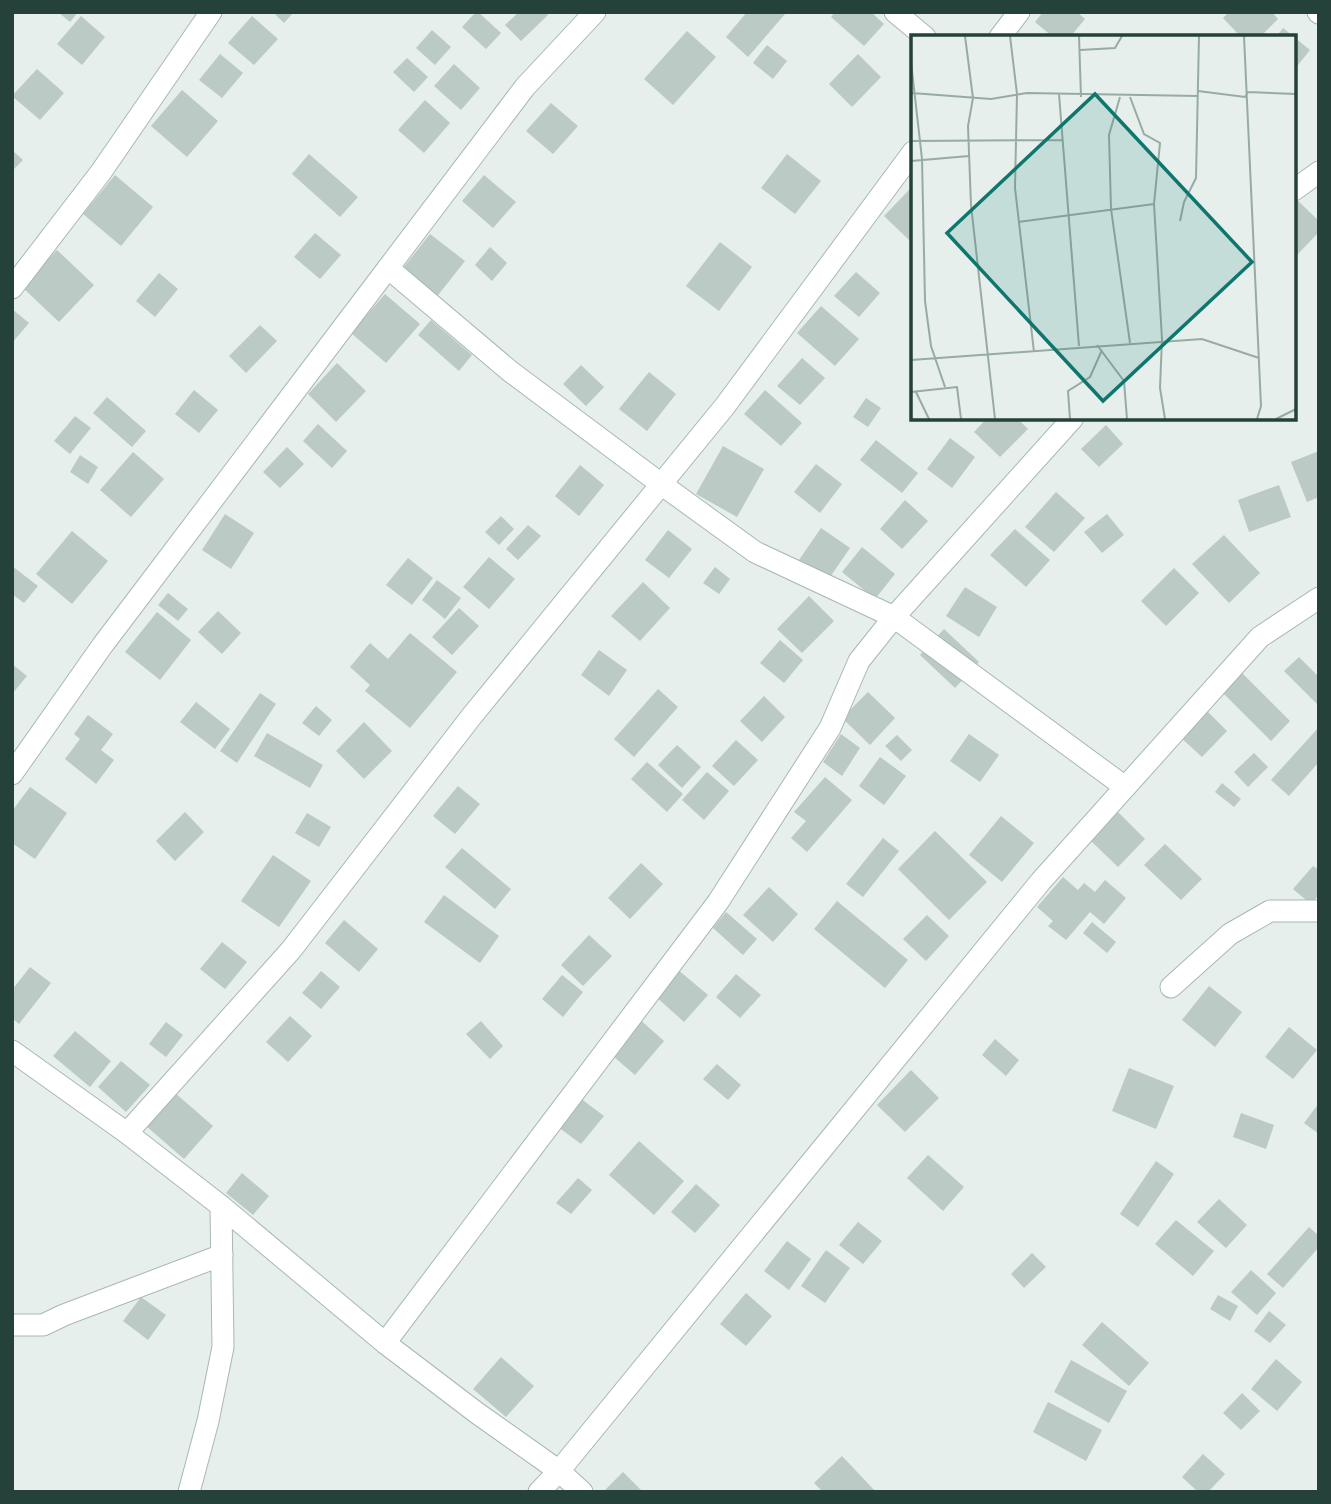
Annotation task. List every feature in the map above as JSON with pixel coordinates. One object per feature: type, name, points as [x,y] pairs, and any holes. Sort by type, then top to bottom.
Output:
[{"type":"street","points":[[12,288],[101,172],[211,12]]},
{"type":"street","points":[[12,775],[102,646],[525,87],[595,12]]},
{"type":"street","points":[[895,12],[923,35]]},
{"type":"street","points":[[1002,35],[1019,12]]},
{"type":"street","points":[[127,1133],[291,950],[471,717],[725,406],[911,155]]},
{"type":"street","points":[[1296,189],[1319,172]]},
{"type":"street","points":[[388,268],[511,372],[755,552],[894,617],[1125,787]]},
{"type":"street","points":[[385,1343],[718,902],[830,728],[859,661],[894,617],[1071,420]]},
{"type":"street","points":[[539,1492],[559,1471],[1041,881],[1260,637],[1319,598]]},
{"type":"street","points":[[1171,987],[1230,934],[1270,911],[1319,911]]},
{"type":"street","points":[[12,1051],[127,1133],[221,1206],[385,1343],[559,1471],[582,1492]]},
{"type":"street","points":[[189,1492],[208,1421],[223,1347],[221,1206]]},
{"type":"street","points":[[12,1325],[43,1325],[222,1255]]},
{"type":"building","points":[[58,12],[78,12],[70,22]]},
{"type":"building","points":[[273,12],[294,12],[284,23]]},
{"type":"building","points":[[476,12],[501,33],[486,49],[462,27]]},
{"type":"building","points":[[519,12],[545,12],[548,15],[521,41],[505,25]]},
{"type":"building","points":[[747,12],[785,14],[748,57],[726,37]]},
{"type":"building","points":[[835,12],[871,12],[884,24],[864,46],[831,17]]},
{"type":"building","points":[[1043,12],[1077,12],[1085,19],[1072,35],[1051,35],[1035,22]]},
{"type":"building","points":[[1229,12],[1272,12],[1278,19],[1262,35],[1239,35],[1223,18]]},
{"type":"building","points":[[81,16],[105,37],[82,65],[57,44]]},
{"type":"building","points":[[252,16],[278,39],[254,65],[228,43]]},
{"type":"building","points":[[1283,28],[1292,35],[1278,35]]},
{"type":"building","points":[[432,30],[451,47],[435,65],[416,48]]},
{"type":"building","points":[[687,31],[716,57],[673,105],[644,79]]},
{"type":"building","points":[[1296,39],[1310,50],[1296,68]]},
{"type":"building","points":[[767,45],[787,61],[773,79],[753,63]]},
{"type":"building","points":[[220,54],[243,73],[222,98],[199,80]]},
{"type":"building","points":[[858,54],[881,77],[852,107],[829,84]]},
{"type":"building","points":[[407,58],[428,77],[414,92],[393,72]]},
{"type":"building","points":[[454,64],[480,88],[461,110],[434,86]]},
{"type":"building","points":[[37,69],[64,93],[40,120],[12,96]]},
{"type":"building","points":[[182,90],[218,121],[187,157],[151,126]]},
{"type":"building","points":[[425,100],[450,123],[424,153],[398,130]]},
{"type":"building","points":[[551,103],[578,126],[553,154],[526,131]]},
{"type":"building","points":[[12,150],[23,160],[12,171]]},
{"type":"building","points":[[309,154],[358,197],[340,217],[292,174]]},
{"type":"building","points":[[787,154],[821,181],[795,214],[761,188]]},
{"type":"building","points":[[115,175],[153,207],[121,246],[83,214]]},
{"type":"building","points":[[484,175],[516,202],[493,228],[462,201]]},
{"type":"building","points":[[910,189],[911,190],[909,240],[884,216]]},
{"type":"building","points":[[1296,201],[1319,221],[1319,232],[1296,256]]},
{"type":"building","points":[[315,233],[341,255],[320,279],[294,257]]},
{"type":"building","points":[[430,234],[465,261],[435,299],[400,272]]},
{"type":"building","points":[[720,242],[752,267],[719,311],[686,286]]},
{"type":"building","points":[[490,247],[507,263],[492,281],[475,265]]},
{"type":"building","points":[[57,250],[94,285],[59,322],[21,286]]},
{"type":"building","points":[[856,272],[880,293],[859,317],[834,296]]},
{"type":"building","points":[[159,273],[178,289],[155,317],[136,301]]},
{"type":"building","points":[[385,294],[420,324],[386,363],[351,333]]},
{"type":"building","points":[[821,306],[859,339],[835,366],[797,333]]},
{"type":"building","points":[[12,309],[29,323],[12,343]]},
{"type":"building","points":[[431,320],[472,355],[459,371],[418,335]]},
{"type":"building","points":[[260,325],[277,341],[246,373],[229,356]]},
{"type":"building","points":[[802,358],[825,378],[800,405],[777,386]]},
{"type":"building","points":[[337,363],[366,391],[336,422],[308,394]]},
{"type":"building","points":[[581,365],[604,387],[586,406],[563,384]]},
{"type":"building","points":[[649,372],[676,394],[647,431],[619,409]]},
{"type":"building","points":[[194,390],[218,410],[199,433],[175,414]]},
{"type":"building","points":[[765,390],[802,423],[781,446],[744,414]]},
{"type":"building","points":[[107,397],[146,431],[132,447],[93,413]]},
{"type":"building","points":[[866,398],[881,408],[868,427],[853,417]]},
{"type":"building","points":[[75,416],[91,428],[70,454],[54,441]]},
{"type":"building","points":[[985,420],[1019,420],[1028,429],[1000,457],[974,432]]},
{"type":"building","points":[[318,424],[347,451],[332,468],[303,441]]},
{"type":"building","points":[[1106,425],[1123,444],[1099,467],[1081,449]]},
{"type":"building","points":[[950,438],[975,457],[952,488],[927,469]]},
{"type":"building","points":[[876,440],[918,473],[902,493],[860,460]]},
{"type":"building","points":[[723,446],[764,469],[737,517],[696,494]]},
{"type":"building","points":[[287,447],[304,464],[280,488],[263,472]]},
{"type":"building","points":[[1319,451],[1319,497],[1307,502],[1291,462]]},
{"type":"building","points":[[133,452],[164,479],[131,517],[100,490]]},
{"type":"building","points":[[80,455],[98,467],[88,484],[70,472]]},
{"type":"building","points":[[816,464],[842,484],[820,513],[794,492]]},
{"type":"building","points":[[580,465],[604,485],[579,516],[555,496]]},
{"type":"building","points":[[1279,485],[1291,517],[1249,532],[1238,500]]},
{"type":"building","points":[[1056,492],[1085,518],[1054,552],[1025,527]]},
{"type":"building","points":[[905,500],[928,521],[902,549],[880,529]]},
{"type":"building","points":[[225,514],[254,533],[231,569],[202,550]]},
{"type":"building","points":[[1107,514],[1124,535],[1102,553],[1084,532]]},
{"type":"building","points":[[501,516],[514,529],[499,545],[485,532]]},
{"type":"building","points":[[528,525],[541,536],[518,560],[506,549]]},
{"type":"building","points":[[821,528],[850,548],[828,580],[799,560]]},
{"type":"building","points":[[1015,529],[1050,560],[1026,587],[990,555]]},
{"type":"building","points":[[668,530],[692,549],[669,578],[645,560]]},
{"type":"building","points":[[72,531],[108,561],[72,604],[36,574]]},
{"type":"building","points":[[1224,535],[1260,573],[1229,603],[1192,564]]},
{"type":"building","points":[[862,547],[895,574],[875,599],[842,572]]},
{"type":"building","points":[[489,557],[515,579],[489,609],[463,587]]},
{"type":"building","points":[[408,558],[433,578],[412,605],[386,585]]},
{"type":"building","points":[[12,566],[38,586],[24,603],[12,594]]},
{"type":"building","points":[[715,567],[730,579],[719,594],[703,583]]},
{"type":"building","points":[[1174,568],[1199,593],[1166,626],[1141,601]]},
{"type":"building","points":[[437,580],[461,598],[445,619],[422,600]]},
{"type":"building","points":[[643,582],[670,608],[640,641],[611,616]]},
{"type":"building","points":[[965,587],[997,607],[979,637],[946,616]]},
{"type":"building","points":[[168,593],[188,609],[178,621],[158,605]]},
{"type":"building","points":[[809,596],[834,621],[802,653],[777,629]]},
{"type":"building","points":[[459,608],[479,626],[452,655],[432,637]]},
{"type":"building","points":[[218,611],[241,633],[222,654],[198,632]]},
{"type":"building","points":[[157,612],[191,640],[160,680],[125,652]]},
{"type":"building","points":[[944,629],[979,662],[955,688],[920,655]]},
{"type":"building","points":[[410,633],[457,672],[410,728],[365,691],[370,685],[350,667],[370,643],[388,659]]},
{"type":"building","points":[[780,640],[803,660],[784,683],[760,663]]},
{"type":"building","points":[[599,650],[627,670],[609,696],[581,675]]},
{"type":"building","points":[[1299,657],[1319,677],[1319,706],[1284,671]]},
{"type":"building","points":[[12,664],[27,676],[12,694]]},
{"type":"building","points":[[1240,671],[1290,721],[1271,741],[1220,690]]},
{"type":"building","points":[[658,689],[678,707],[634,757],[614,739]]},
{"type":"building","points":[[868,692],[895,718],[870,745],[842,718]]},
{"type":"building","points":[[260,693],[276,704],[237,763],[220,751]]},
{"type":"building","points":[[764,696],[785,717],[762,742],[740,721]]},
{"type":"building","points":[[196,702],[230,729],[215,749],[180,722]]},
{"type":"building","points":[[316,706],[332,720],[319,736],[302,723]]},
{"type":"building","points":[[1204,708],[1227,731],[1202,757],[1178,735]]},
{"type":"building","points":[[88,715],[113,734],[101,750],[114,760],[96,784],[65,759],[80,739],[74,734]]},
{"type":"building","points":[[364,722],[392,751],[364,779],[336,751]]},
{"type":"building","points":[[1319,727],[1319,762],[1289,796],[1271,780]]},
{"type":"building","points":[[267,733],[323,765],[310,788],[254,756]]},
{"type":"building","points":[[841,734],[860,748],[842,776],[823,762]]},
{"type":"building","points":[[969,734],[999,755],[980,782],[950,761]]},
{"type":"building","points":[[897,735],[912,750],[901,761],[885,746]]},
{"type":"building","points":[[736,740],[758,760],[734,786],[712,766]]},
{"type":"building","points":[[677,745],[701,767],[682,788],[658,765]]},
{"type":"building","points":[[1254,753],[1268,767],[1248,787],[1234,772]]},
{"type":"building","points":[[880,757],[906,776],[884,805],[859,786]]},
{"type":"building","points":[[647,762],[683,794],[667,812],[631,779]]},
{"type":"building","points":[[707,772],[729,791],[704,820],[682,800]]},
{"type":"building","points":[[825,777],[852,800],[807,852],[791,838],[806,821],[794,812]]},
{"type":"building","points":[[1222,783],[1241,799],[1234,807],[1215,792]]},
{"type":"building","points":[[458,786],[480,804],[455,834],[433,816]]},
{"type":"building","points":[[30,787],[67,813],[35,859],[12,843],[12,811]]},
{"type":"building","points":[[185,812],[204,832],[175,861],[156,841]]},
{"type":"building","points":[[1118,812],[1145,839],[1118,867],[1090,840]]},
{"type":"building","points":[[307,813],[331,827],[319,847],[295,833]]},
{"type":"building","points":[[1001,816],[1034,843],[1002,882],[969,855]]},
{"type":"building","points":[[935,831],[987,882],[949,920],[898,869]]},
{"type":"building","points":[[883,838],[899,851],[863,897],[846,884]]},
{"type":"building","points":[[1165,844],[1202,879],[1181,900],[1144,865]]},
{"type":"building","points":[[462,848],[511,889],[495,909],[445,867]]},
{"type":"building","points":[[273,855],[311,881],[279,927],[241,901]]},
{"type":"building","points":[[641,863],[663,884],[630,919],[608,898]]},
{"type":"building","points":[[1313,866],[1319,870],[1319,895],[1311,904],[1293,889]]},
{"type":"building","points":[[1063,877],[1078,890],[1084,883],[1095,892],[1105,880],[1126,898],[1104,924],[1090,912],[1066,940],[1048,926],[1053,921],[1037,907]]},
{"type":"building","points":[[769,887],[798,914],[773,942],[743,915]]},
{"type":"building","points":[[444,895],[499,936],[480,963],[424,922]]},
{"type":"building","points":[[837,901],[908,960],[885,988],[814,929]]},
{"type":"building","points":[[726,912],[757,939],[743,955],[713,928]]},
{"type":"building","points":[[927,915],[949,936],[926,961],[903,939]]},
{"type":"building","points":[[344,920],[378,949],[359,972],[325,943]]},
{"type":"building","points":[[1092,922],[1116,942],[1107,953],[1083,933]]},
{"type":"building","points":[[589,935],[612,956],[583,986],[561,965]]},
{"type":"building","points":[[222,942],[247,962],[225,989],[200,969]]},
{"type":"building","points":[[30,967],[51,983],[19,1024],[12,1018],[12,990]]},
{"type":"building","points":[[677,969],[708,995],[684,1022],[654,995]]},
{"type":"building","points":[[321,971],[340,987],[321,1009],[302,993]]},
{"type":"building","points":[[736,974],[761,995],[740,1018],[716,997]]},
{"type":"building","points":[[562,975],[583,992],[563,1017],[542,999]]},
{"type":"building","points":[[1209,986],[1242,1012],[1215,1047],[1182,1020]]},
{"type":"building","points":[[628,1009],[664,1041],[635,1075],[599,1044]]},
{"type":"building","points":[[290,1016],[312,1036],[288,1062],[266,1042]]},
{"type":"building","points":[[481,1021],[503,1046],[490,1059],[466,1034]]},
{"type":"building","points":[[166,1022],[183,1035],[166,1057],[149,1044]]},
{"type":"building","points":[[1289,1027],[1317,1050],[1293,1079],[1265,1057]]},
{"type":"building","points":[[75,1031],[111,1061],[90,1087],[53,1056]]},
{"type":"building","points":[[995,1039],[1019,1060],[1006,1076],[982,1055]]},
{"type":"building","points":[[121,1061],[150,1085],[126,1112],[98,1087]]},
{"type":"building","points":[[717,1064],[741,1085],[728,1100],[703,1079]]},
{"type":"building","points":[[1129,1068],[1174,1086],[1156,1129],[1112,1111]]},
{"type":"building","points":[[911,1070],[939,1098],[905,1132],[877,1105]]},
{"type":"building","points":[[174,1092],[213,1126],[184,1159],[145,1125]]},
{"type":"building","points":[[576,1095],[604,1116],[581,1144],[554,1124]]},
{"type":"building","points":[[1319,1103],[1319,1134],[1304,1123]]},
{"type":"building","points":[[1241,1113],[1274,1125],[1266,1149],[1233,1137]]},
{"type":"building","points":[[639,1141],[684,1181],[654,1215],[609,1175]]},
{"type":"building","points":[[928,1155],[964,1187],[943,1211],[907,1178]]},
{"type":"building","points":[[1156,1161],[1174,1174],[1138,1227],[1120,1214]]},
{"type":"building","points":[[242,1173],[269,1196],[253,1215],[226,1193]]},
{"type":"building","points":[[578,1178],[592,1190],[571,1214],[556,1203]]},
{"type":"building","points":[[696,1184],[720,1205],[695,1233],[671,1212]]},
{"type":"building","points":[[1219,1199],[1247,1225],[1226,1248],[1197,1222]]},
{"type":"building","points":[[1176,1220],[1214,1251],[1193,1276],[1155,1244]]},
{"type":"building","points":[[858,1222],[882,1241],[863,1264],[839,1245]]},
{"type":"building","points":[[1309,1227],[1319,1236],[1319,1247],[1283,1288],[1267,1274]]},
{"type":"building","points":[[787,1241],[811,1259],[789,1290],[764,1271]]},
{"type":"building","points":[[826,1250],[850,1268],[825,1303],[801,1286]]},
{"type":"building","points":[[1032,1253],[1046,1267],[1024,1288],[1011,1274]]},
{"type":"building","points":[[1251,1270],[1276,1293],[1257,1315],[1231,1292]]},
{"type":"building","points":[[746,1293],[772,1316],[746,1346],[720,1324]]},
{"type":"building","points":[[1218,1295],[1238,1306],[1230,1321],[1210,1309]]},
{"type":"building","points":[[141,1297],[166,1315],[148,1340],[123,1321]]},
{"type":"building","points":[[1269,1311],[1286,1325],[1270,1343],[1254,1331]]},
{"type":"building","points":[[1102,1322],[1149,1363],[1129,1386],[1082,1345]]},
{"type":"building","points":[[501,1357],[534,1386],[506,1417],[473,1389]]},
{"type":"building","points":[[1276,1359],[1302,1382],[1277,1411],[1251,1389]]},
{"type":"building","points":[[1071,1360],[1127,1391],[1109,1423],[1054,1392]]},
{"type":"building","points":[[1242,1393],[1260,1411],[1241,1430],[1223,1413]]},
{"type":"building","points":[[1048,1402],[1102,1430],[1086,1461],[1033,1432]]},
{"type":"building","points":[[1203,1454],[1225,1474],[1208,1492],[1198,1492],[1182,1477]]},
{"type":"building","points":[[842,1456],[876,1492],[823,1492],[814,1483]]},
{"type":"building","points":[[623,1472],[643,1492],[603,1492]]}]
